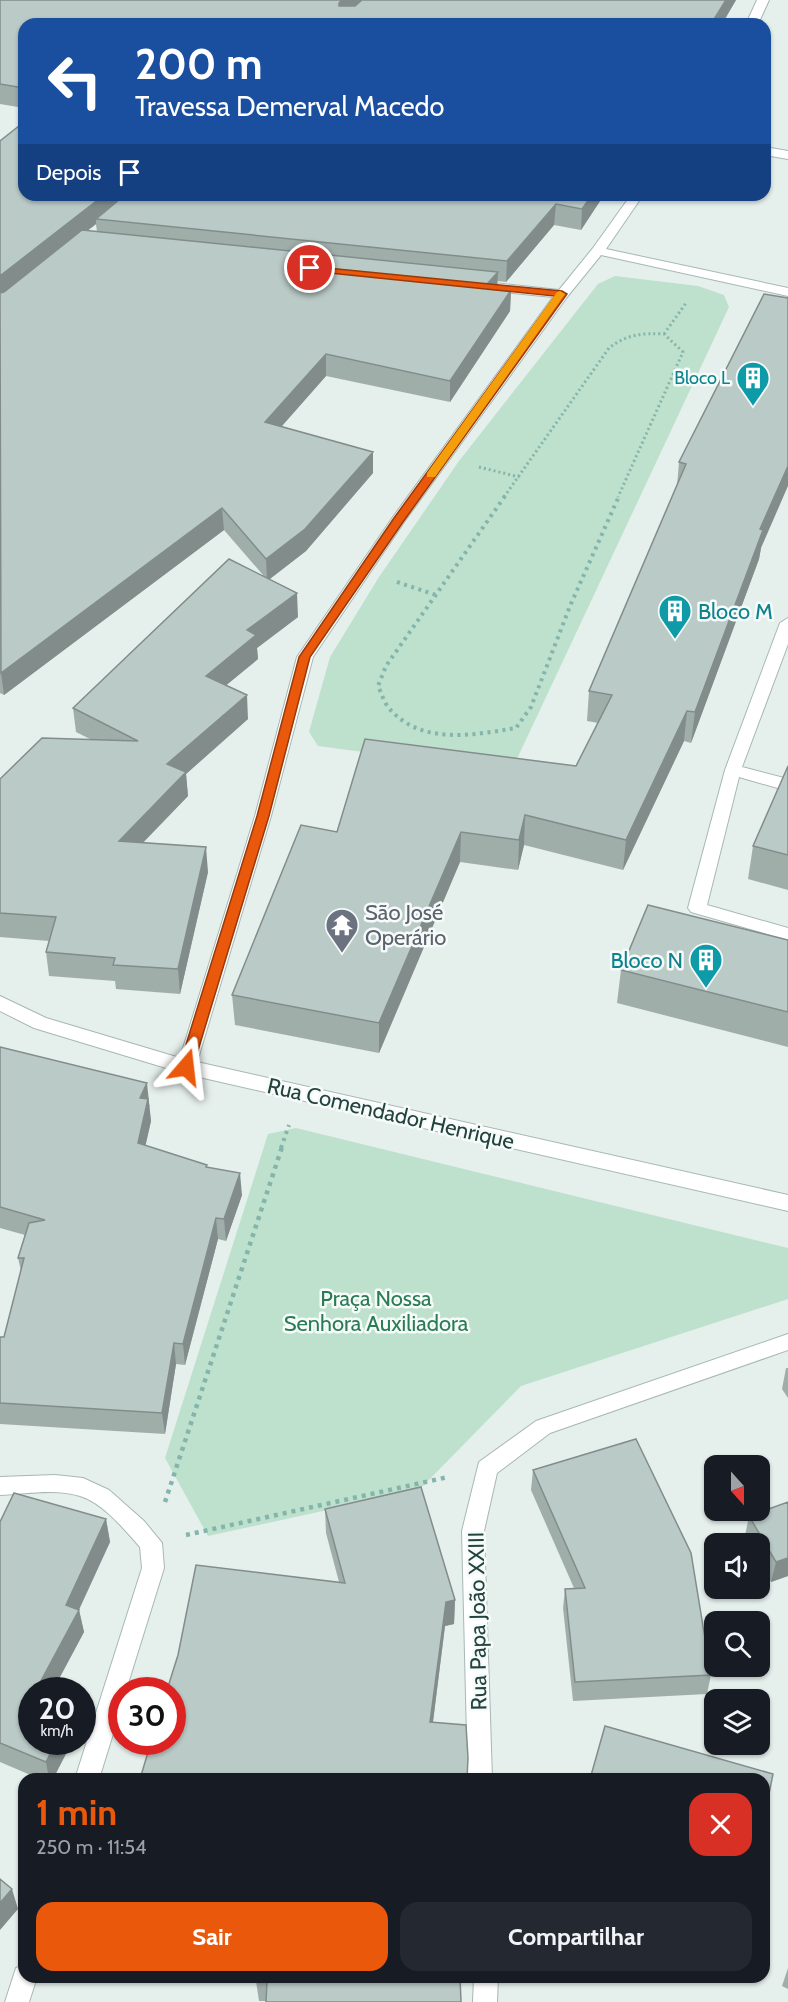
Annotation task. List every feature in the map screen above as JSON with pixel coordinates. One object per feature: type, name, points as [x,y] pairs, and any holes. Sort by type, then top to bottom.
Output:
[{"type":"street","points":[[755,18],[763,0]]},
{"type":"street","points":[[771,152],[788,155]]},
{"type":"street","points":[[186,1067],[263,816],[304,657],[398,520],[562,294],[598,251],[633,201]]},
{"type":"street","points":[[598,251],[788,292]]},
{"type":"street","points":[[456,283],[562,294]]},
{"type":"street","points":[[788,623],[785,646],[733,770],[697,908],[788,934]]},
{"type":"street","points":[[733,770],[788,785]]},
{"type":"street","name":"Rua Comendador Henrique","points":[[0,1003],[40,1023],[186,1067],[788,1203]]},
{"type":"street","points":[[487,1468],[543,1427],[788,1342]]},
{"type":"street","name":"Rua Papa João XXIII","points":[[480,1773],[473,1531],[487,1468]]},
{"type":"street","points":[[0,1486],[83,1487],[119,1509],[151,1543],[153,1568],[89,1773]]},
{"type":"street","points":[[17,2002],[23,1983]]},
{"type":"street","points":[[485,2002],[486,1983]]},
{"type":"path","points":[[664,334],[691,295]]},
{"type":"path","points":[[639,333],[664,334],[683,352],[570,606],[531,707],[516,728],[471,735],[438,735],[412,726],[388,707],[378,686],[386,666],[609,348],[622,338],[639,333]]},
{"type":"path","points":[[469,464],[519,477]]},
{"type":"path","points":[[390,580],[436,595]]},
{"type":"path","points":[[151,1543],[300,1093]]},
{"type":"path","points":[[151,1543],[487,1468]]},
{"type":"green space","points":[[615,276],[698,286],[724,295],[729,307],[516,761],[499,770],[318,746],[309,732],[330,657],[379,577],[459,461],[598,284]]},
{"type":"green space","name":"Praça Nossa Senhora Auxiliadora","points":[[296,1128],[788,1248],[788,1299],[521,1386],[419,1490],[208,1536],[165,1458],[268,1134]]},
{"type":"building","points":[[0,0],[342,0],[339,6],[355,6],[362,0],[726,0],[715,18],[18,18],[18,87],[0,84]]},
{"type":"building","points":[[18,127],[18,201],[96,201],[0,276],[0,141]]},
{"type":"building","points":[[118,201],[588,201],[582,209],[556,204],[507,261],[96,219]]},
{"type":"building","points":[[82,230],[498,272],[486,285],[511,290],[450,381],[326,354],[265,422],[373,452],[305,529],[266,559],[222,508],[1,673],[0,293]]},
{"type":"building","points":[[764,294],[788,298],[788,466],[760,529],[763,530],[695,712],[687,711],[626,840],[525,815],[519,840],[461,832],[379,1023],[232,995],[301,825],[337,832],[365,739],[576,766],[612,695],[589,691],[686,464],[679,462]]},
{"type":"building","points":[[229,559],[297,593],[247,630],[256,635],[206,676],[247,695],[167,764],[186,772],[119,841],[206,847],[178,969],[113,965],[115,958],[46,952],[56,917],[0,913],[0,779],[42,738],[138,741],[73,708]]},
{"type":"building","points":[[788,766],[788,855],[753,846]]},
{"type":"building","points":[[648,905],[788,940],[788,1012],[621,970]]},
{"type":"building","points":[[0,1047],[147,1083],[140,1098],[148,1099],[138,1143],[207,1165],[206,1167],[240,1173],[224,1219],[216,1218],[183,1344],[174,1343],[162,1413],[0,1403],[0,1337],[4,1337],[24,1258],[18,1258],[29,1223],[45,1220],[0,1207]]},
{"type":"building","points":[[636,1439],[691,1553],[704,1632],[704,1675],[575,1682],[565,1589],[585,1588],[533,1470]]},
{"type":"building","points":[[421,1487],[455,1600],[446,1602],[430,1722],[466,1725],[467,1773],[142,1773],[147,1755],[186,1755],[186,1677],[171,1677],[178,1655],[196,1565],[345,1583],[325,1509]]},
{"type":"building","points":[[14,1493],[106,1519],[66,1605],[79,1610],[43,1677],[18,1677],[18,1750],[0,1743],[0,1522]]},
{"type":"building","points":[[788,1502],[788,1558],[776,1562],[770,1552],[770,1533],[759,1533],[752,1521],[770,1521],[770,1508]]},
{"type":"building","points":[[605,1726],[770,1773],[592,1773]]},
{"type":"building","points":[[29,1755],[50,1755],[46,1762]]},
{"type":"building","points":[[770,1773],[773,1774],[770,1789]]},
{"type":"building","points":[[0,1879],[12,1889],[0,1903]]},
{"type":"building","points":[[267,1983],[460,1983],[461,2002],[266,2002]]},
{"type":"slow traffic","points":[[431,475],[562,294],[560,294]]},
{"type":"place","name":"Bloco L","points":[[753,407]]},
{"type":"place","name":"Bloco M","points":[[675,640]]},
{"type":"place","name":"São José Operário","points":[[342,954]]},
{"type":"place","name":"Bloco N","points":[[706,989]]},
{"type":"route","points":[[186,1067],[263,816],[304,657],[398,520],[562,294],[310,268]]}]
